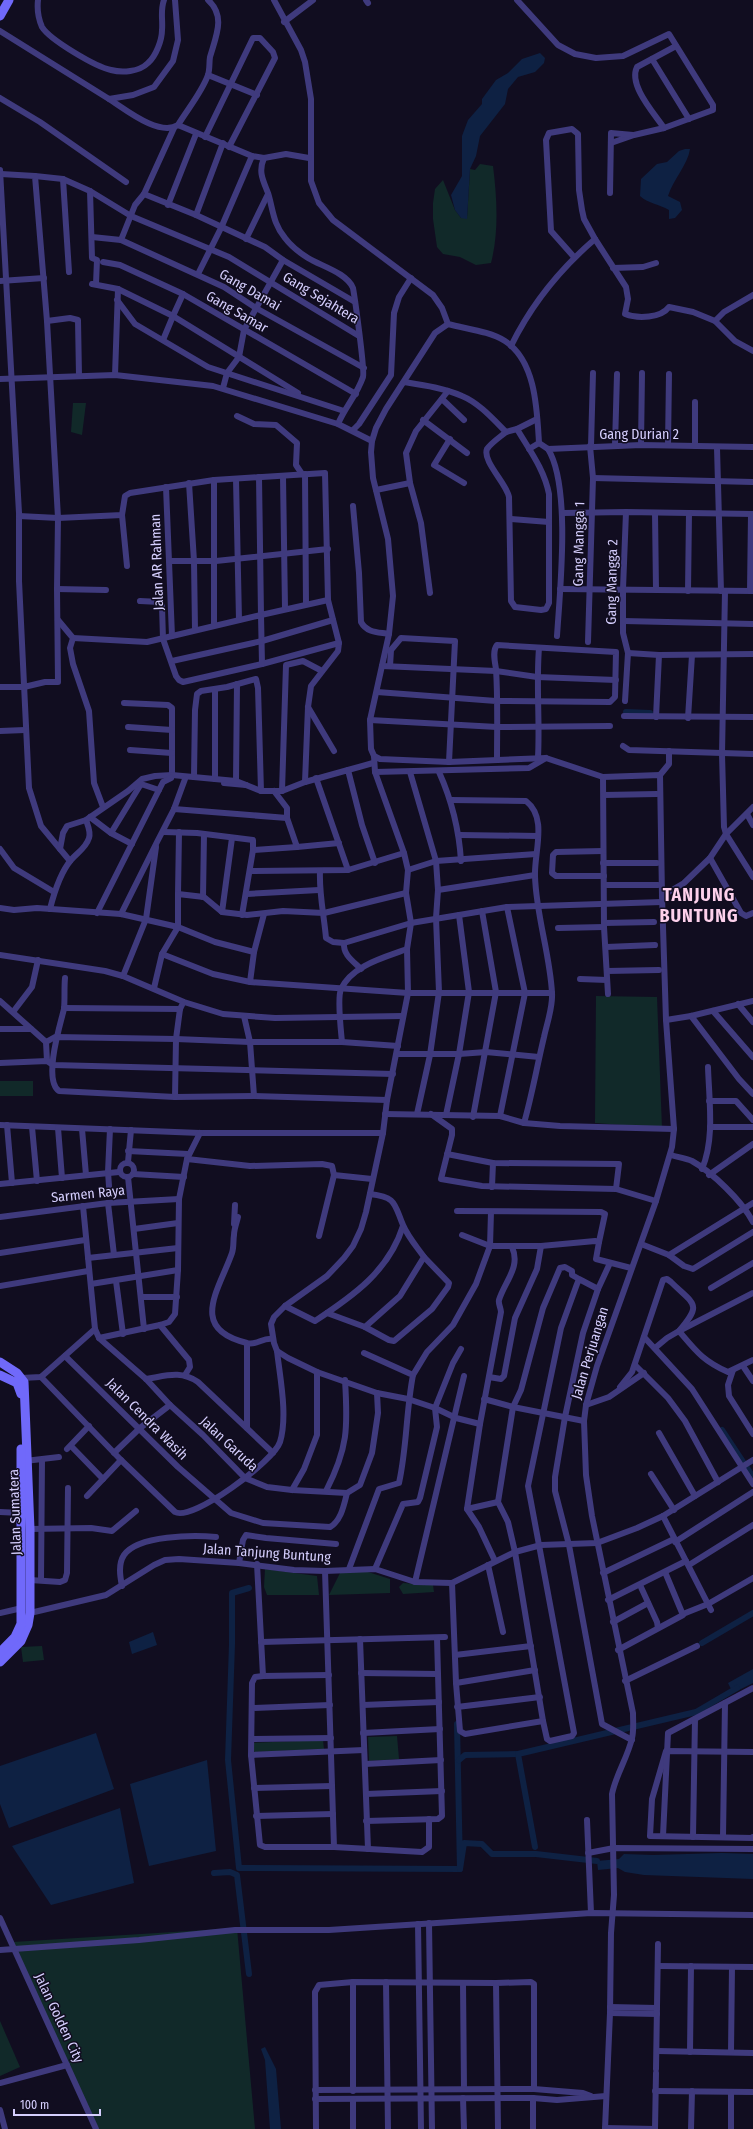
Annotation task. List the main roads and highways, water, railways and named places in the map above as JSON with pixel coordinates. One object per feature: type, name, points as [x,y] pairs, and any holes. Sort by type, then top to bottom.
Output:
[{"type":"main road","points":[[0,16],[9,0]]},
{"type":"main road","name":"Jalan Sumatera","points":[[0,1362],[24,1382],[25,1461],[21,1513],[28,1625],[21,1641],[0,1662]]},
{"type":"main road","name":"Jalan Sumatera","points":[[0,1375],[12,1380],[19,1386],[30,1529],[30,1580],[26,1610],[19,1631],[0,1652]]},
{"type":"water","points":[[540,53],[545,58],[544,63],[535,72],[518,77],[508,89],[505,104],[480,136],[476,156],[470,169],[467,219],[461,218],[455,210],[451,195],[462,176],[462,136],[468,120],[482,104],[482,99],[496,80],[508,73],[522,59]]},
{"type":"water","points":[[690,149],[689,155],[668,196],[680,202],[682,210],[675,218],[669,219],[669,210],[647,201],[640,196],[641,179],[657,164],[667,162],[679,151]]},
{"type":"water","points":[[153,1632],[157,1645],[132,1654],[129,1642]]},
{"type":"water","points":[[753,1669],[753,1683],[733,1693],[728,1683]]},
{"type":"water","points":[[96,1733],[114,1789],[9,1828],[0,1804],[0,1766]]},
{"type":"water","points":[[207,1760],[216,1851],[149,1866],[130,1784]]},
{"type":"water","points":[[120,1808],[134,1883],[51,1905],[12,1846]]},
{"type":"water","points":[[722,1853],[753,1854],[753,1879],[644,1875],[625,1872],[618,1868],[598,1870],[597,1861],[619,1859],[624,1854],[653,1855]]},
{"type":"water","points":[[265,2047],[276,2069],[281,2129],[270,2129],[265,2060],[261,2049]]},
{"type":"waterway","points":[[626,712],[650,713]]},
{"type":"waterway","points":[[722,1430],[753,1477]]},
{"type":"waterway","points":[[249,1588],[232,1593],[232,1644],[228,1760],[239,1868],[460,1869]]},
{"type":"waterway","points":[[702,1643],[753,1613]]},
{"type":"waterway","points":[[535,1847],[518,1754],[696,1712],[737,1688]]},
{"type":"waterway","points":[[457,1724],[460,1869],[464,1843],[482,1844],[492,1854],[536,1854],[597,1861]]},
{"type":"waterway","points":[[459,1760],[465,1755],[518,1754]]},
{"type":"waterway","points":[[214,1873],[230,1872],[237,1875],[249,1974]]},
{"type":"district","name":"TANJUNG BUNTUNG","points":[[699,905]]}]
